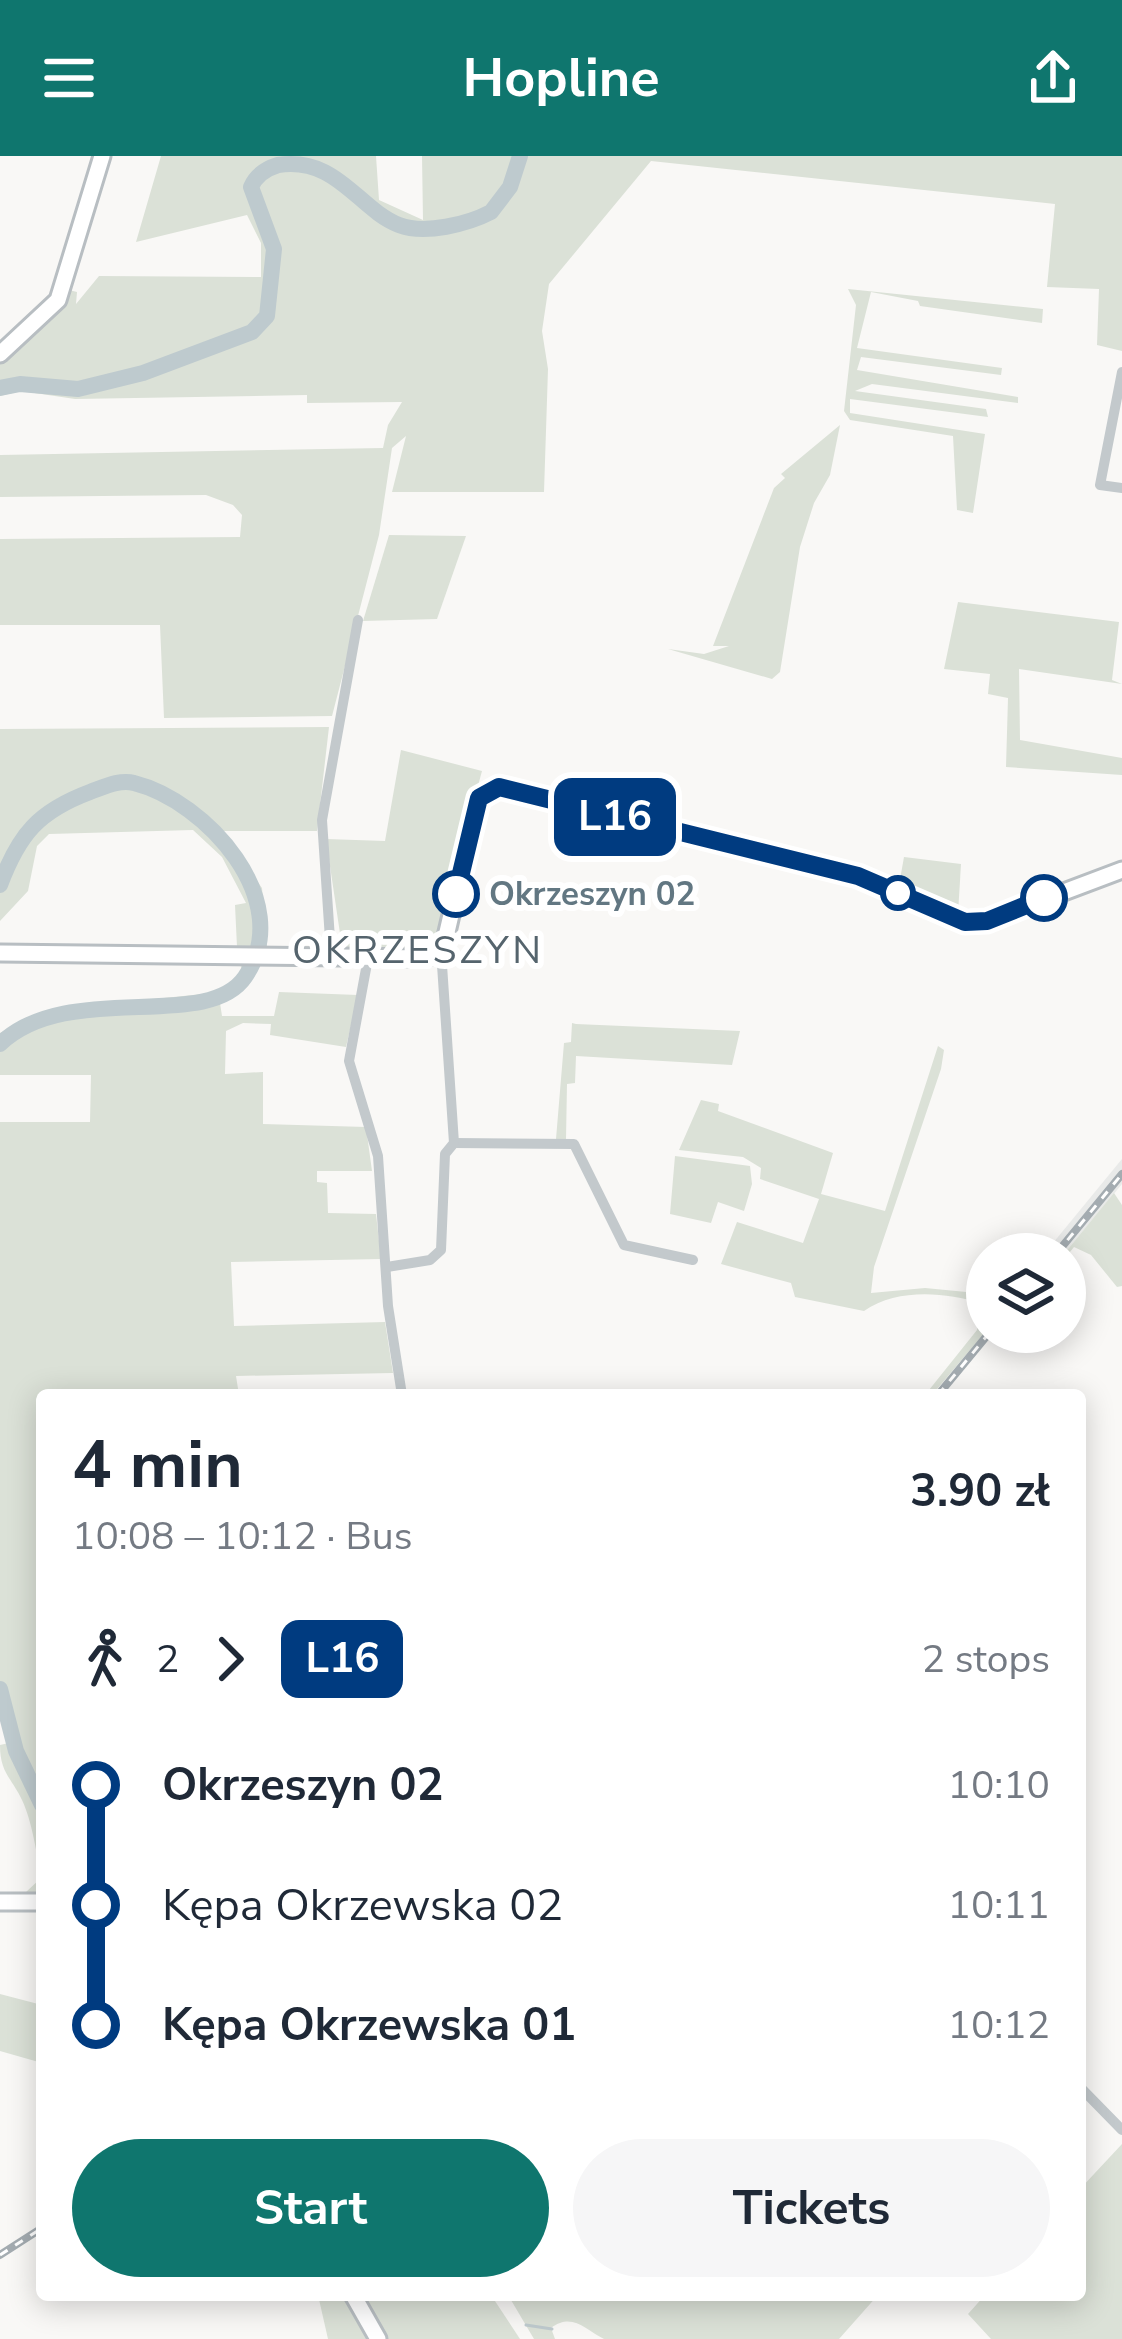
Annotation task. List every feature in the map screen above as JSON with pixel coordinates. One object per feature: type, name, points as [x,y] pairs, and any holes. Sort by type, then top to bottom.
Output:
[{"type":"street","points":[[0,354],[58,300],[102,156]]},
{"type":"street","points":[[1122,372],[1100,485],[1122,488]]},
{"type":"street","points":[[331,954],[322,820],[358,620]]},
{"type":"street","points":[[0,953],[331,954],[411,960],[435,955],[444,945],[477,803],[494,787],[858,876],[965,922],[987,921],[1122,870]]},
{"type":"street","points":[[387,1267],[439,1253],[445,1154],[454,1142],[442,965],[435,955]]},
{"type":"street","points":[[368,958],[349,1061],[378,1156],[401,1389]]},
{"type":"street","points":[[454,1142],[574,1144],[624,1245],[693,1260]]},
{"type":"street","points":[[1,1900],[36,1903]]},
{"type":"street","points":[[1086,2093],[1122,2130]]},
{"type":"street","points":[[356,2301],[378,2339]]},
{"type":"shaded area","points":[[161,156],[376,156],[379,200],[423,220],[422,156],[1122,156],[1122,351],[1097,345],[1099,289],[1047,287],[1055,204],[651,161],[549,284],[542,331],[548,369],[544,492],[392,492],[406,436],[392,448],[379,535],[332,716],[164,718],[160,625],[0,625],[0,539],[240,537],[242,515],[233,505],[206,495],[0,497],[0,455],[383,448],[388,425],[402,402],[307,403],[307,395],[75,399],[21,391],[0,396],[0,361],[49,321],[69,290],[77,292],[76,304],[99,276],[261,277],[261,243],[247,215],[136,242]]},
{"type":"shaded area","points":[[848,289],[1043,309],[1042,323],[920,306],[918,301],[871,292],[857,348],[1002,368],[1001,375],[861,357],[857,370],[1018,397],[1018,403],[872,384],[855,391],[986,409],[988,417],[850,399],[850,413],[985,434],[973,513],[957,510],[953,436],[850,420],[844,411],[856,305]]},
{"type":"shaded area","points":[[840,425],[830,475],[814,503],[800,547],[780,672],[772,679],[668,649],[704,654],[729,646],[713,646],[774,488],[785,478],[781,474]]},
{"type":"shaded area","points":[[389,535],[466,536],[437,619],[363,621]]},
{"type":"shaded area","points":[[958,602],[1119,622],[1112,680],[1122,684],[1019,669],[1020,740],[1122,758],[1122,775],[1006,767],[1008,698],[988,694],[990,674],[944,669]]},
{"type":"shaded area","points":[[329,727],[317,831],[221,831],[262,888],[267,946],[237,947],[235,905],[246,903],[222,857],[193,830],[49,834],[37,846],[28,891],[0,921],[0,729]]},
{"type":"shaded area","points":[[401,750],[482,771],[436,940],[423,951],[373,953],[372,949],[342,947],[326,839],[385,841]]},
{"type":"shaded area","points":[[904,857],[961,864],[958,914],[899,885]]},
{"type":"shaded area","points":[[239,959],[262,959],[250,980],[220,1003],[222,1016],[274,1016],[279,992],[358,995],[346,1047],[270,1035],[271,1024],[243,1023],[226,1031],[225,1074],[263,1072],[263,1124],[366,1127],[372,1171],[317,1171],[317,1182],[327,1183],[328,1213],[376,1214],[381,1259],[231,1262],[234,1326],[385,1322],[393,1373],[236,1376],[238,1389],[36,1389],[36,1849],[26,1808],[0,1754],[0,1745],[9,1743],[0,1717],[0,1122],[90,1122],[91,1075],[0,1075],[0,1033],[47,1010],[222,992],[242,971]]},
{"type":"shaded area","points":[[572,1023],[740,1031],[732,1065],[576,1056],[575,1083],[567,1084],[566,1139],[556,1139],[564,1043],[571,1042]]},
{"type":"shaded area","points":[[938,1046],[944,1050],[874,1267],[871,1293],[925,1288],[966,1292],[966,1299],[906,1295],[864,1311],[795,1297],[791,1283],[721,1264],[737,1222],[803,1243],[819,1199],[760,1179],[761,1168],[743,1157],[679,1150],[701,1100],[719,1104],[718,1111],[833,1153],[821,1194],[885,1211]]},
{"type":"shaded area","points":[[675,1156],[750,1166],[752,1184],[744,1211],[718,1202],[711,1223],[670,1214]]},
{"type":"shaded area","points":[[1122,1159],[1122,1184],[1081,1233],[1061,1233]]},
{"type":"shaded area","points":[[1114,1193],[1122,1205],[1122,1286],[1117,1287],[1086,1253],[1086,1233],[1081,1233]]},
{"type":"shaded area","points":[[966,1344],[968,1353],[937,1389],[930,1389]]},
{"type":"shaded area","points":[[0,1994],[36,2003],[36,2061],[0,2051]]},
{"type":"shaded area","points":[[1122,2144],[1122,2339],[991,2339],[968,2314],[980,2301],[1086,2301],[1086,2183]]},
{"type":"shaded area","points":[[319,2301],[351,2301],[372,2339],[328,2339]]},
{"type":"shaded area","points":[[363,2301],[495,2301],[520,2339],[384,2339]]},
{"type":"shaded area","points":[[512,2301],[873,2301],[839,2339],[604,2339],[566,2322],[551,2328],[555,2339],[534,2339]]},
{"type":"waterway","points":[[0,388],[20,384],[78,389],[143,373],[252,332],[267,316],[274,249],[251,187],[269,168],[298,164],[316,168],[399,225],[433,228],[491,212],[510,187],[520,156]]},
{"type":"waterway","points":[[0,885],[23,838],[44,816],[90,792],[129,782],[162,793],[214,832],[252,887],[260,917],[258,948],[245,977],[226,993],[169,1006],[62,1014],[28,1025],[0,1044]]},
{"type":"waterway","points":[[0,1689],[16,1751],[36,1793]]},
{"type":"waterway","points":[[526,2325],[552,2329]]},
{"type":"railway","points":[[1073,1233],[1122,1174]]},
{"type":"railway","points":[[943,1389],[973,1353]]},
{"type":"railway","points":[[0,2255],[36,2232]]},
{"type":"bus line","name":"L16","points":[[456,894],[479,798],[486,790],[499,787],[858,876],[965,922],[987,921],[1044,898]]},
{"type":"place","name":"Okrzeszyn 02","points":[[456,894]]},
{"type":"district","name":"OKRZESZYN","points":[[418,950]]}]
